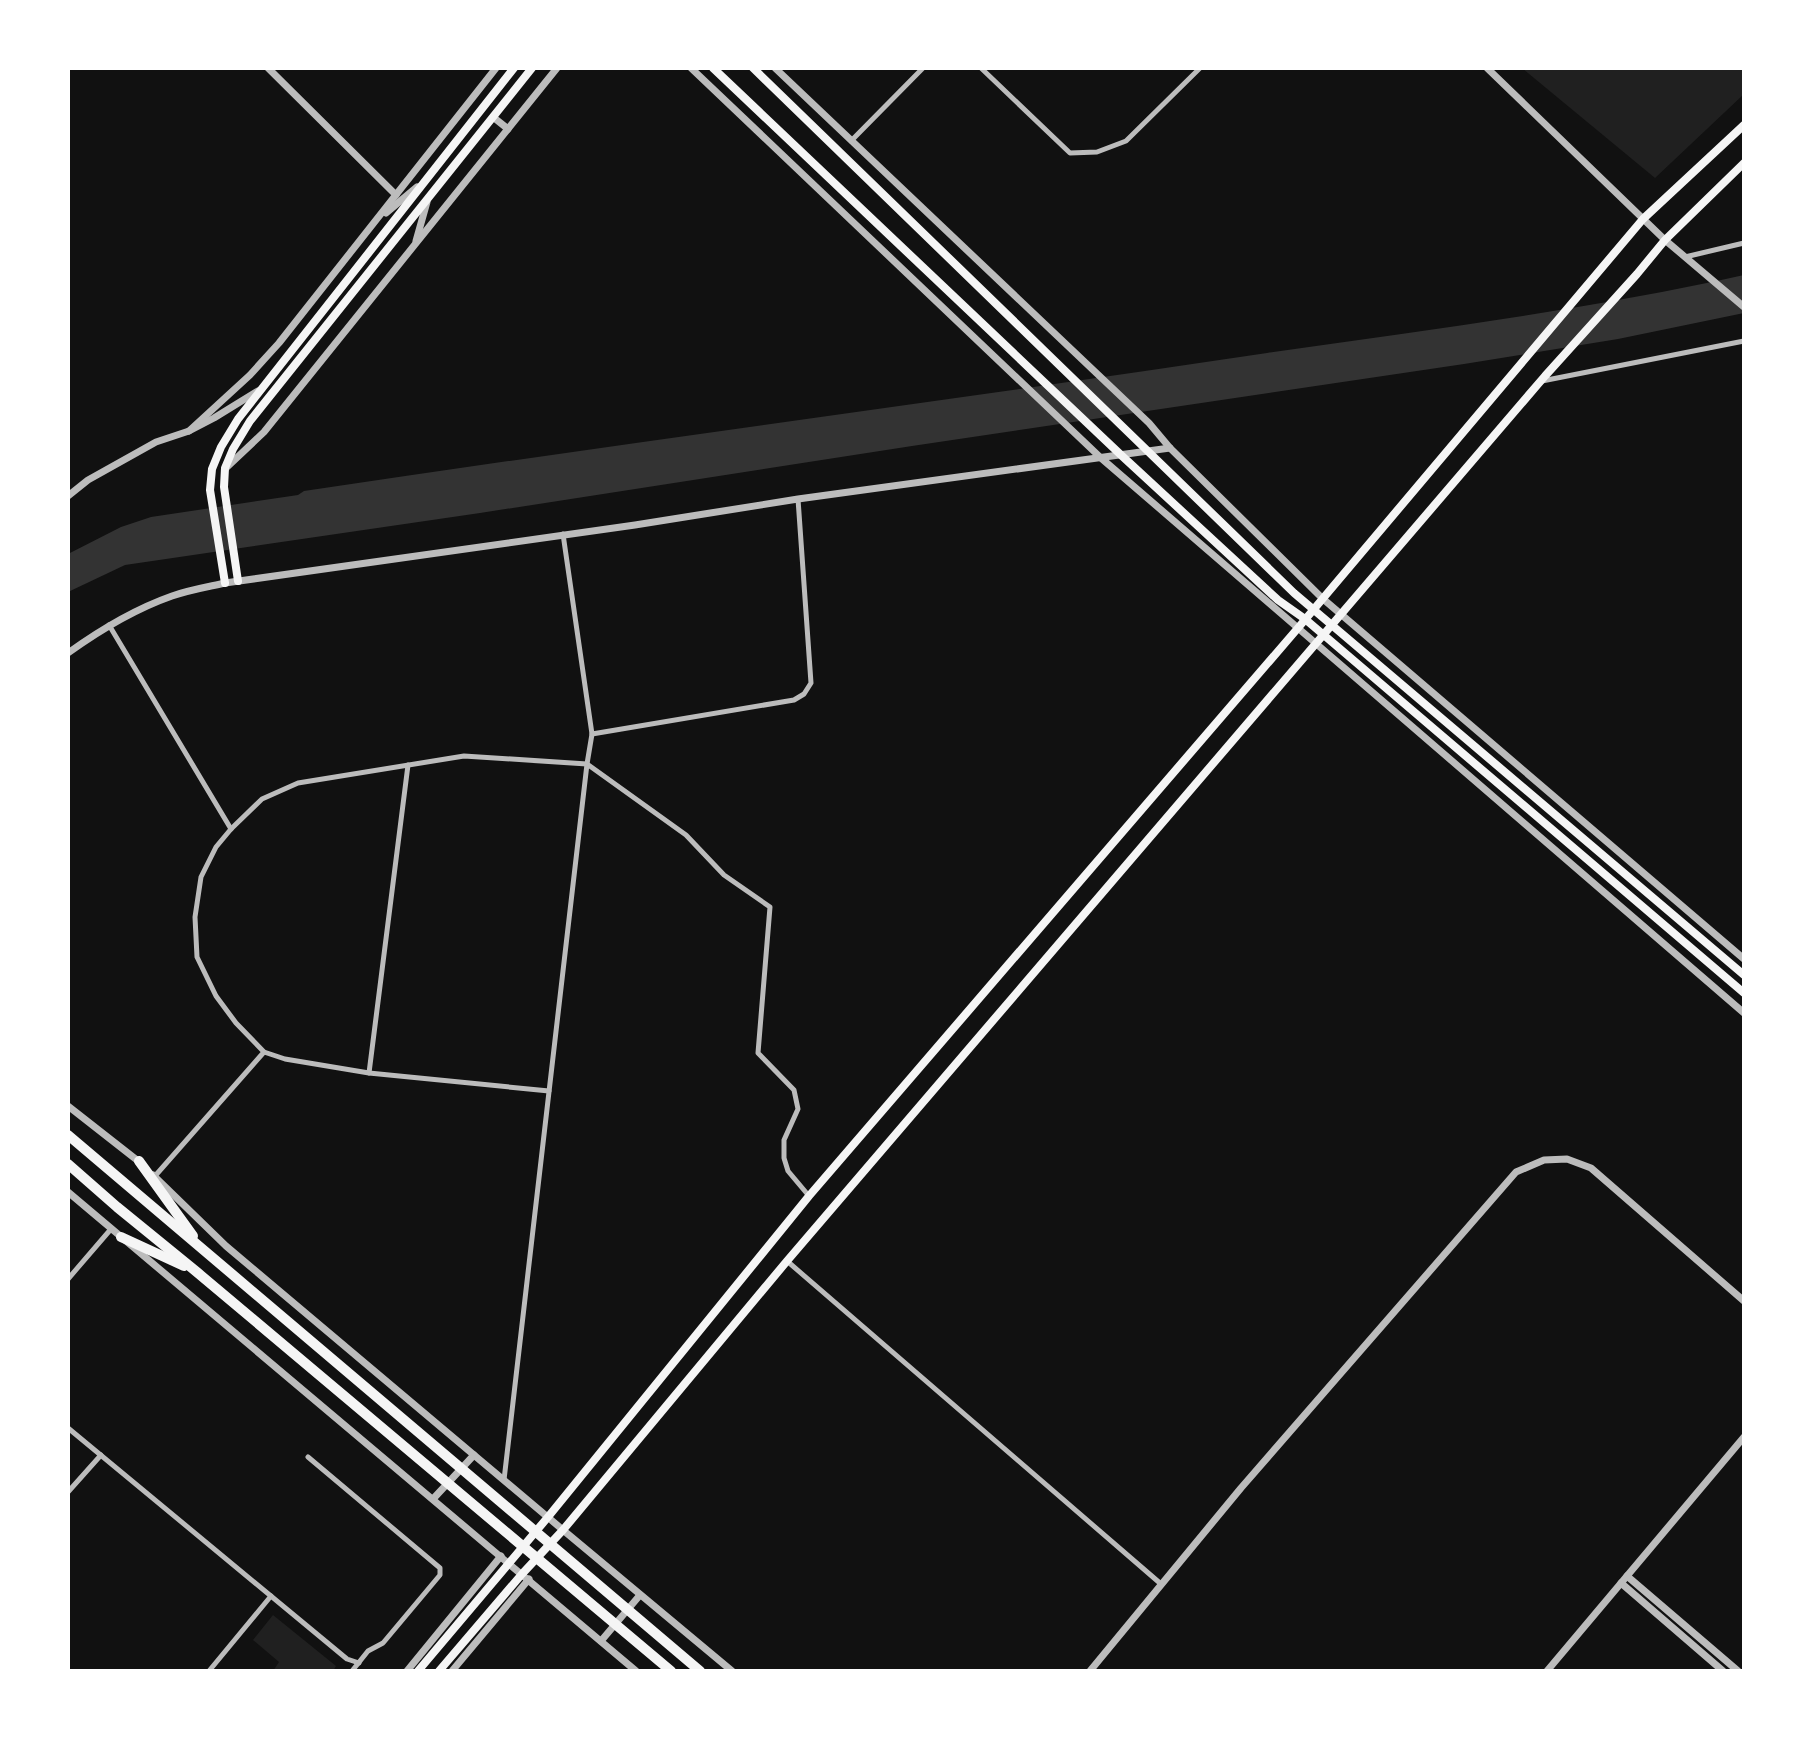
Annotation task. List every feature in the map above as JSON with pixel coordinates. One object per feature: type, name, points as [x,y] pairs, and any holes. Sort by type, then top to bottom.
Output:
[{"type":"highway","points":[[68,1135],[700,1671]]},
{"type":"highway","points":[[139,1161],[204,1250]]},
{"type":"highway","points":[[68,1164],[671,1671]]},
{"type":"highway","points":[[121,1237],[198,1273]]},
{"type":"main road","points":[[225,583],[210,490],[212,469],[220,447],[238,419],[514,68]]},
{"type":"main road","points":[[238,582],[225,487],[225,468],[233,449],[250,421],[532,68]]},
{"type":"main road","points":[[713,68],[1278,600],[1306,618],[1744,993]]},
{"type":"main road","points":[[754,68],[1294,593],[1744,975]]},
{"type":"main road","points":[[418,1671],[505,1559],[548,1517],[809,1196],[1298,628],[1591,279],[1643,219],[1744,125]]},
{"type":"main road","points":[[439,1671],[525,1577],[787,1261],[1544,378],[1665,240],[1744,163]]},
{"type":"street","points":[[268,68],[396,195]]},
{"type":"street","points":[[189,431],[250,375],[279,343],[496,68]]},
{"type":"street","points":[[225,468],[264,432],[557,68]]},
{"type":"street","points":[[691,68],[1101,458],[1744,1013]]},
{"type":"street","points":[[775,68],[1142,416],[1170,448],[1322,598],[1744,959]]},
{"type":"street","points":[[851,141],[923,68]]},
{"type":"street","points":[[981,68],[1070,153],[1097,152],[1126,141],[1200,68]]},
{"type":"street","points":[[1487,68],[1665,240],[1744,307]]},
{"type":"street","points":[[493,117],[508,129]]},
{"type":"street","points":[[375,221],[426,180]]},
{"type":"street","points":[[415,245],[427,199]]},
{"type":"street","points":[[1685,257],[1744,243]]},
{"type":"street","points":[[1544,378],[1744,341]]},
{"type":"street","points":[[68,496],[88,480],[156,442],[189,431],[262,389]]},
{"type":"street","points":[[68,653],[109,625],[151,604],[225,583],[798,499],[1170,448]]},
{"type":"street","points":[[592,734],[794,700],[804,694],[811,683],[798,499]]},
{"type":"street","points":[[504,1480],[592,734],[564,534]]},
{"type":"street","points":[[109,625],[231,829]]},
{"type":"street","points":[[549,1091],[369,1073],[285,1059],[264,1052],[236,1023],[216,996],[197,957],[195,917],[201,877],[216,848],[262,799],[298,783],[464,756],[587,764],[686,835],[724,874],[770,907],[758,1053],[794,1090],[798,1109],[784,1140],[784,1158],[788,1171],[809,1196]]},
{"type":"street","points":[[369,1073],[408,765]]},
{"type":"street","points":[[155,1176],[264,1052]]},
{"type":"street","points":[[68,1106],[139,1161],[226,1246],[732,1671]]},
{"type":"street","points":[[1090,1671],[1241,1488],[1516,1172],[1544,1160],[1567,1159],[1591,1168],[1744,1301]]},
{"type":"street","points":[[68,1192],[636,1671]]},
{"type":"street","points":[[68,1279],[111,1229]]},
{"type":"street","points":[[787,1261],[1161,1584]]},
{"type":"street","points":[[68,1428],[347,1659],[359,1663]]},
{"type":"street","points":[[1547,1671],[1744,1437]]},
{"type":"street","points":[[68,1492],[101,1455]]},
{"type":"street","points":[[433,1499],[474,1455]]},
{"type":"street","points":[[308,1457],[440,1568],[440,1575],[383,1643],[368,1651],[359,1663],[350,1669]]},
{"type":"street","points":[[407,1671],[505,1559]]},
{"type":"street","points":[[1628,1576],[1738,1671]]},
{"type":"street","points":[[452,1671],[525,1577]]},
{"type":"street","points":[[1621,1583],[1723,1671]]},
{"type":"street","points":[[601,1641],[640,1595]]},
{"type":"street","points":[[209,1671],[271,1596]]},
{"type":"shaded area","points":[[1522,68],[1744,68],[1744,94],[1655,178]]},
{"type":"shaded area","points":[[1744,275],[1744,313],[1618,339],[125,565],[68,592],[68,554],[121,527],[151,517],[424,473],[1506,319],[1626,299]]},
{"type":"shaded area","points":[[273,1615],[336,1666],[333,1671],[273,1671],[279,1662],[253,1640]]}]
